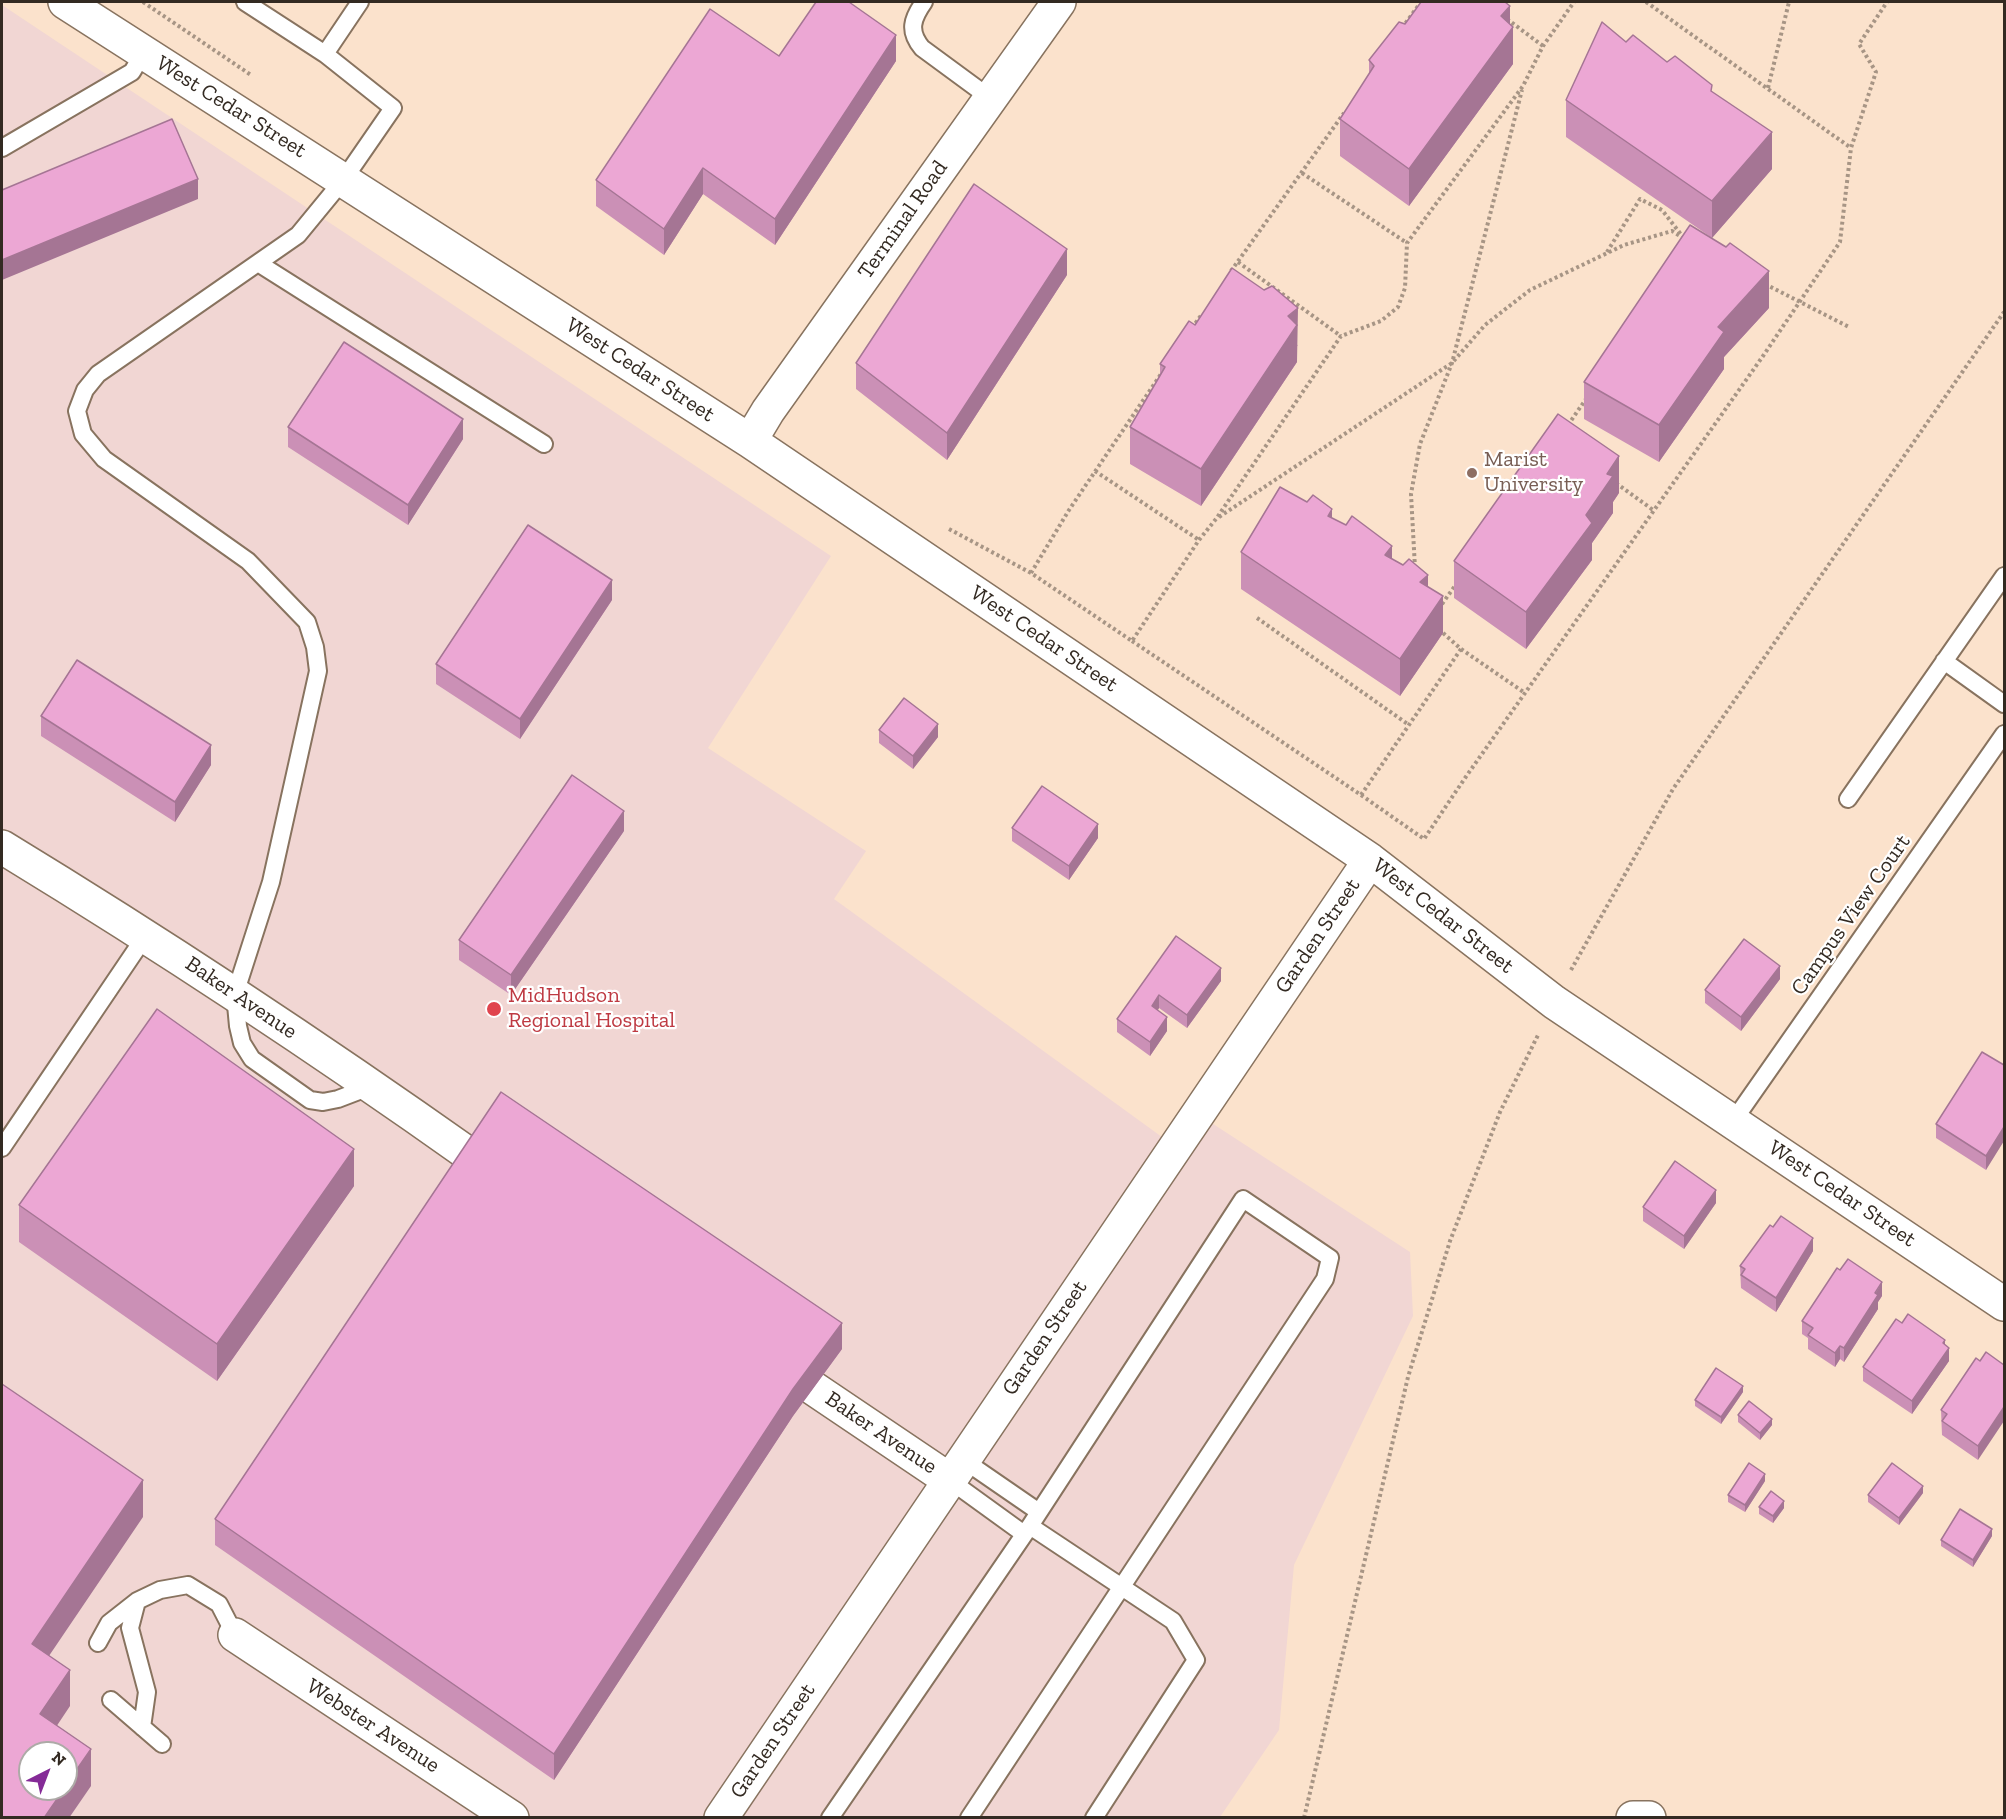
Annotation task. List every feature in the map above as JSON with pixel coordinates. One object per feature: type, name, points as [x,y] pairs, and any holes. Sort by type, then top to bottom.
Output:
[{"type":"street","name":"West Cedar Street","points":[[65,2],[750,441],[1370,860],[1554,1002],[1734,1120],[2004,1304]]},
{"type":"street","name":"Terminal Road","points":[[750,441],[768,411],[1059,2]]},
{"type":"street","name":"Baker Avenue","points":[[2,847],[146,935],[372,1086],[474,1158]]},
{"type":"street","name":"Garden Street","points":[[721,1818],[955,1469],[1370,860]]},
{"type":"street","name":"Baker Avenue","points":[[813,1388],[955,1469]]},
{"type":"street","name":"Webster Avenue","points":[[235,1635],[512,1818]]},
{"type":"street","points":[[1633,1818],[1649,1818]]},
{"type":"lane","points":[[245,2],[325,54],[393,108],[344,179],[298,235],[98,374],[85,390],[77,411],[82,434],[104,459],[248,561],[307,622],[315,647],[318,671],[271,882],[235,994],[240,1035],[247,1053],[261,1067],[310,1100],[323,1102],[338,1099],[372,1086]]},
{"type":"lane","points":[[325,54],[360,2]]},
{"type":"lane","points":[[924,2],[912,23],[913,37],[922,48],[990,98]]},
{"type":"lane","points":[[2,148],[132,72],[144,52]]},
{"type":"lane","points":[[258,263],[544,444]]},
{"type":"lane","points":[[1848,799],[2004,576]]},
{"type":"lane","points":[[1944,661],[2004,704]]},
{"type":"lane","name":"Campus View Court","points":[[1734,1120],[2004,734]]},
{"type":"lane","points":[[2,1148],[146,935]]},
{"type":"lane","points":[[830,1818],[1031,1524],[1243,1199],[1330,1258],[1325,1279],[969,1818]]},
{"type":"lane","points":[[955,1469],[1031,1524]]},
{"type":"lane","points":[[955,1469],[1122,1588],[1173,1621],[1196,1660],[1094,1818]]},
{"type":"lane","points":[[98,1643],[109,1623],[137,1601],[160,1590],[188,1585],[219,1604],[235,1635]]},
{"type":"lane","points":[[137,1601],[130,1628],[147,1692],[142,1727]]},
{"type":"lane","points":[[111,1700],[162,1744]]},
{"type":"path","points":[[1401,30],[1421,2]]},
{"type":"path","points":[[1406,263],[1407,243],[1523,86],[1543,46],[1574,2]]},
{"type":"path","points":[[1646,2],[1768,88],[1820,129],[1851,148]]},
{"type":"path","points":[[1768,88],[1789,2]]},
{"type":"path","points":[[1132,641],[1424,839],[1763,356],[1840,242],[1851,148],[1876,72],[1859,44],[1887,2]]},
{"type":"path","points":[[1499,14],[1543,46]]},
{"type":"path","points":[[1415,571],[1411,494],[1420,444],[1452,363],[1523,86]]},
{"type":"path","points":[[1225,281],[1348,106]]},
{"type":"path","points":[[1302,173],[1407,243]]},
{"type":"path","points":[[1607,252],[1640,199],[1662,210],[1692,246]]},
{"type":"path","points":[[1216,519],[1452,363],[1485,325],[1530,290],[1607,252],[1672,231],[1684,238]]},
{"type":"path","points":[[1238,262],[1341,336]]},
{"type":"path","points":[[1761,282],[1849,327]]},
{"type":"path","points":[[1186,338],[1205,309]]},
{"type":"path","points":[[1031,573],[1095,471],[1166,366]]},
{"type":"path","points":[[1563,431],[1591,392]]},
{"type":"path","points":[[1095,471],[1199,540]]},
{"type":"path","points":[[1614,482],[1653,510]]},
{"type":"path","points":[[1436,612],[1463,574]]},
{"type":"path","points":[[1257,618],[1409,725]]},
{"type":"path","points":[[1437,628],[1461,649],[1525,693]]},
{"type":"path","points":[[1361,795],[1461,649]]},
{"type":"shaded area","name":"MidHudson Regional Hospital","points":[[2,5],[831,556],[708,748],[866,851],[834,899],[1184,1153],[1207,1120],[1410,1252],[1413,1316],[1294,1565],[1279,1730],[1220,1817],[2,1817]]},
{"type":"building","points":[[816,2],[849,2],[896,35],[775,219],[703,168],[664,229],[596,180],[710,9],[779,56]]},
{"type":"building","points":[[1421,2],[1505,2],[1510,6],[1501,16],[1513,27],[1409,169],[1340,119],[1374,66],[1369,60],[1399,22],[1405,24]]},
{"type":"building","points":[[1602,22],[1626,42],[1633,35],[1667,62],[1675,56],[1712,85],[1711,91],[1772,132],[1712,201],[1566,100]]},
{"type":"building","points":[[172,119],[198,179],[2,260],[2,190]]},
{"type":"building","points":[[974,184],[1067,249],[947,433],[856,363]]},
{"type":"building","points":[[1690,225],[1726,247],[1730,243],[1769,271],[1718,327],[1724,332],[1659,425],[1584,382]]},
{"type":"building","points":[[1232,268],[1264,290],[1272,286],[1298,308],[1288,316],[1297,325],[1201,469],[1130,427],[1165,367],[1160,364],[1189,321],[1195,325]]},
{"type":"building","points":[[344,342],[463,419],[408,505],[288,427]]},
{"type":"building","points":[[1558,414],[1619,456],[1607,474],[1613,476],[1586,515],[1592,523],[1526,612],[1454,561]]},
{"type":"building","points":[[1280,487],[1307,502],[1313,495],[1332,509],[1328,516],[1346,525],[1352,516],[1392,546],[1385,555],[1403,565],[1409,559],[1428,575],[1420,582],[1443,596],[1400,659],[1241,552]]},
{"type":"building","points":[[528,525],[612,580],[520,719],[436,664]]},
{"type":"building","points":[[77,660],[211,745],[175,802],[41,716]]},
{"type":"building","points":[[904,698],[938,724],[913,756],[879,730]]},
{"type":"building","points":[[572,775],[624,811],[511,975],[459,940]]},
{"type":"building","points":[[1042,786],[1098,824],[1069,866],[1012,828]]},
{"type":"building","points":[[1176,936],[1221,968],[1187,1015],[1159,995],[1152,1006],[1167,1017],[1150,1042],[1117,1019]]},
{"type":"building","points":[[1744,939],[1780,966],[1741,1017],[1705,990]]},
{"type":"building","points":[[157,1009],[354,1149],[217,1344],[19,1205]]},
{"type":"building","points":[[1982,1052],[2004,1065],[2004,1127],[1986,1156],[1936,1124]]},
{"type":"building","points":[[501,1092],[842,1323],[793,1389],[554,1754],[215,1519]]},
{"type":"building","points":[[1675,1161],[1716,1190],[1684,1236],[1643,1207]]},
{"type":"building","points":[[1781,1216],[1813,1238],[1776,1298],[1741,1275],[1745,1269],[1740,1266],[1770,1225],[1773,1227]]},
{"type":"building","points":[[1848,1259],[1882,1282],[1875,1293],[1878,1295],[1844,1348],[1840,1346],[1835,1353],[1808,1335],[1813,1328],[1802,1321],[1837,1268],[1840,1270]]},
{"type":"building","points":[[1908,1314],[1945,1340],[1943,1343],[1949,1348],[1912,1401],[1863,1367],[1896,1319],[1902,1323]]},
{"type":"building","points":[[1986,1352],[2004,1365],[2004,1407],[1978,1446],[1942,1421],[1947,1414],[1941,1410],[1976,1358],[1980,1361]]},
{"type":"building","points":[[1716,1368],[1743,1386],[1721,1417],[1695,1400]]},
{"type":"building","points":[[2,1384],[143,1480],[32,1644],[70,1670],[40,1714],[91,1749],[78,1768],[78,1741],[18,1741],[18,1801],[56,1801],[44,1818],[4,1818],[2,1816]]},
{"type":"building","points":[[1749,1401],[1772,1419],[1760,1433],[1738,1415]]},
{"type":"building","points":[[1749,1463],[1765,1474],[1745,1505],[1728,1495]]},
{"type":"building","points":[[1892,1463],[1923,1486],[1899,1518],[1868,1495]]},
{"type":"building","points":[[1771,1491],[1784,1501],[1773,1516],[1759,1507]]},
{"type":"building","points":[[1960,1509],[1992,1529],[1973,1560],[1941,1540]]},
{"type":"place","name":"Marist University","points":[[1472,473]]},
{"type":"place","name":"MidHudson Regional Hospital","points":[[494,1009]]}]
